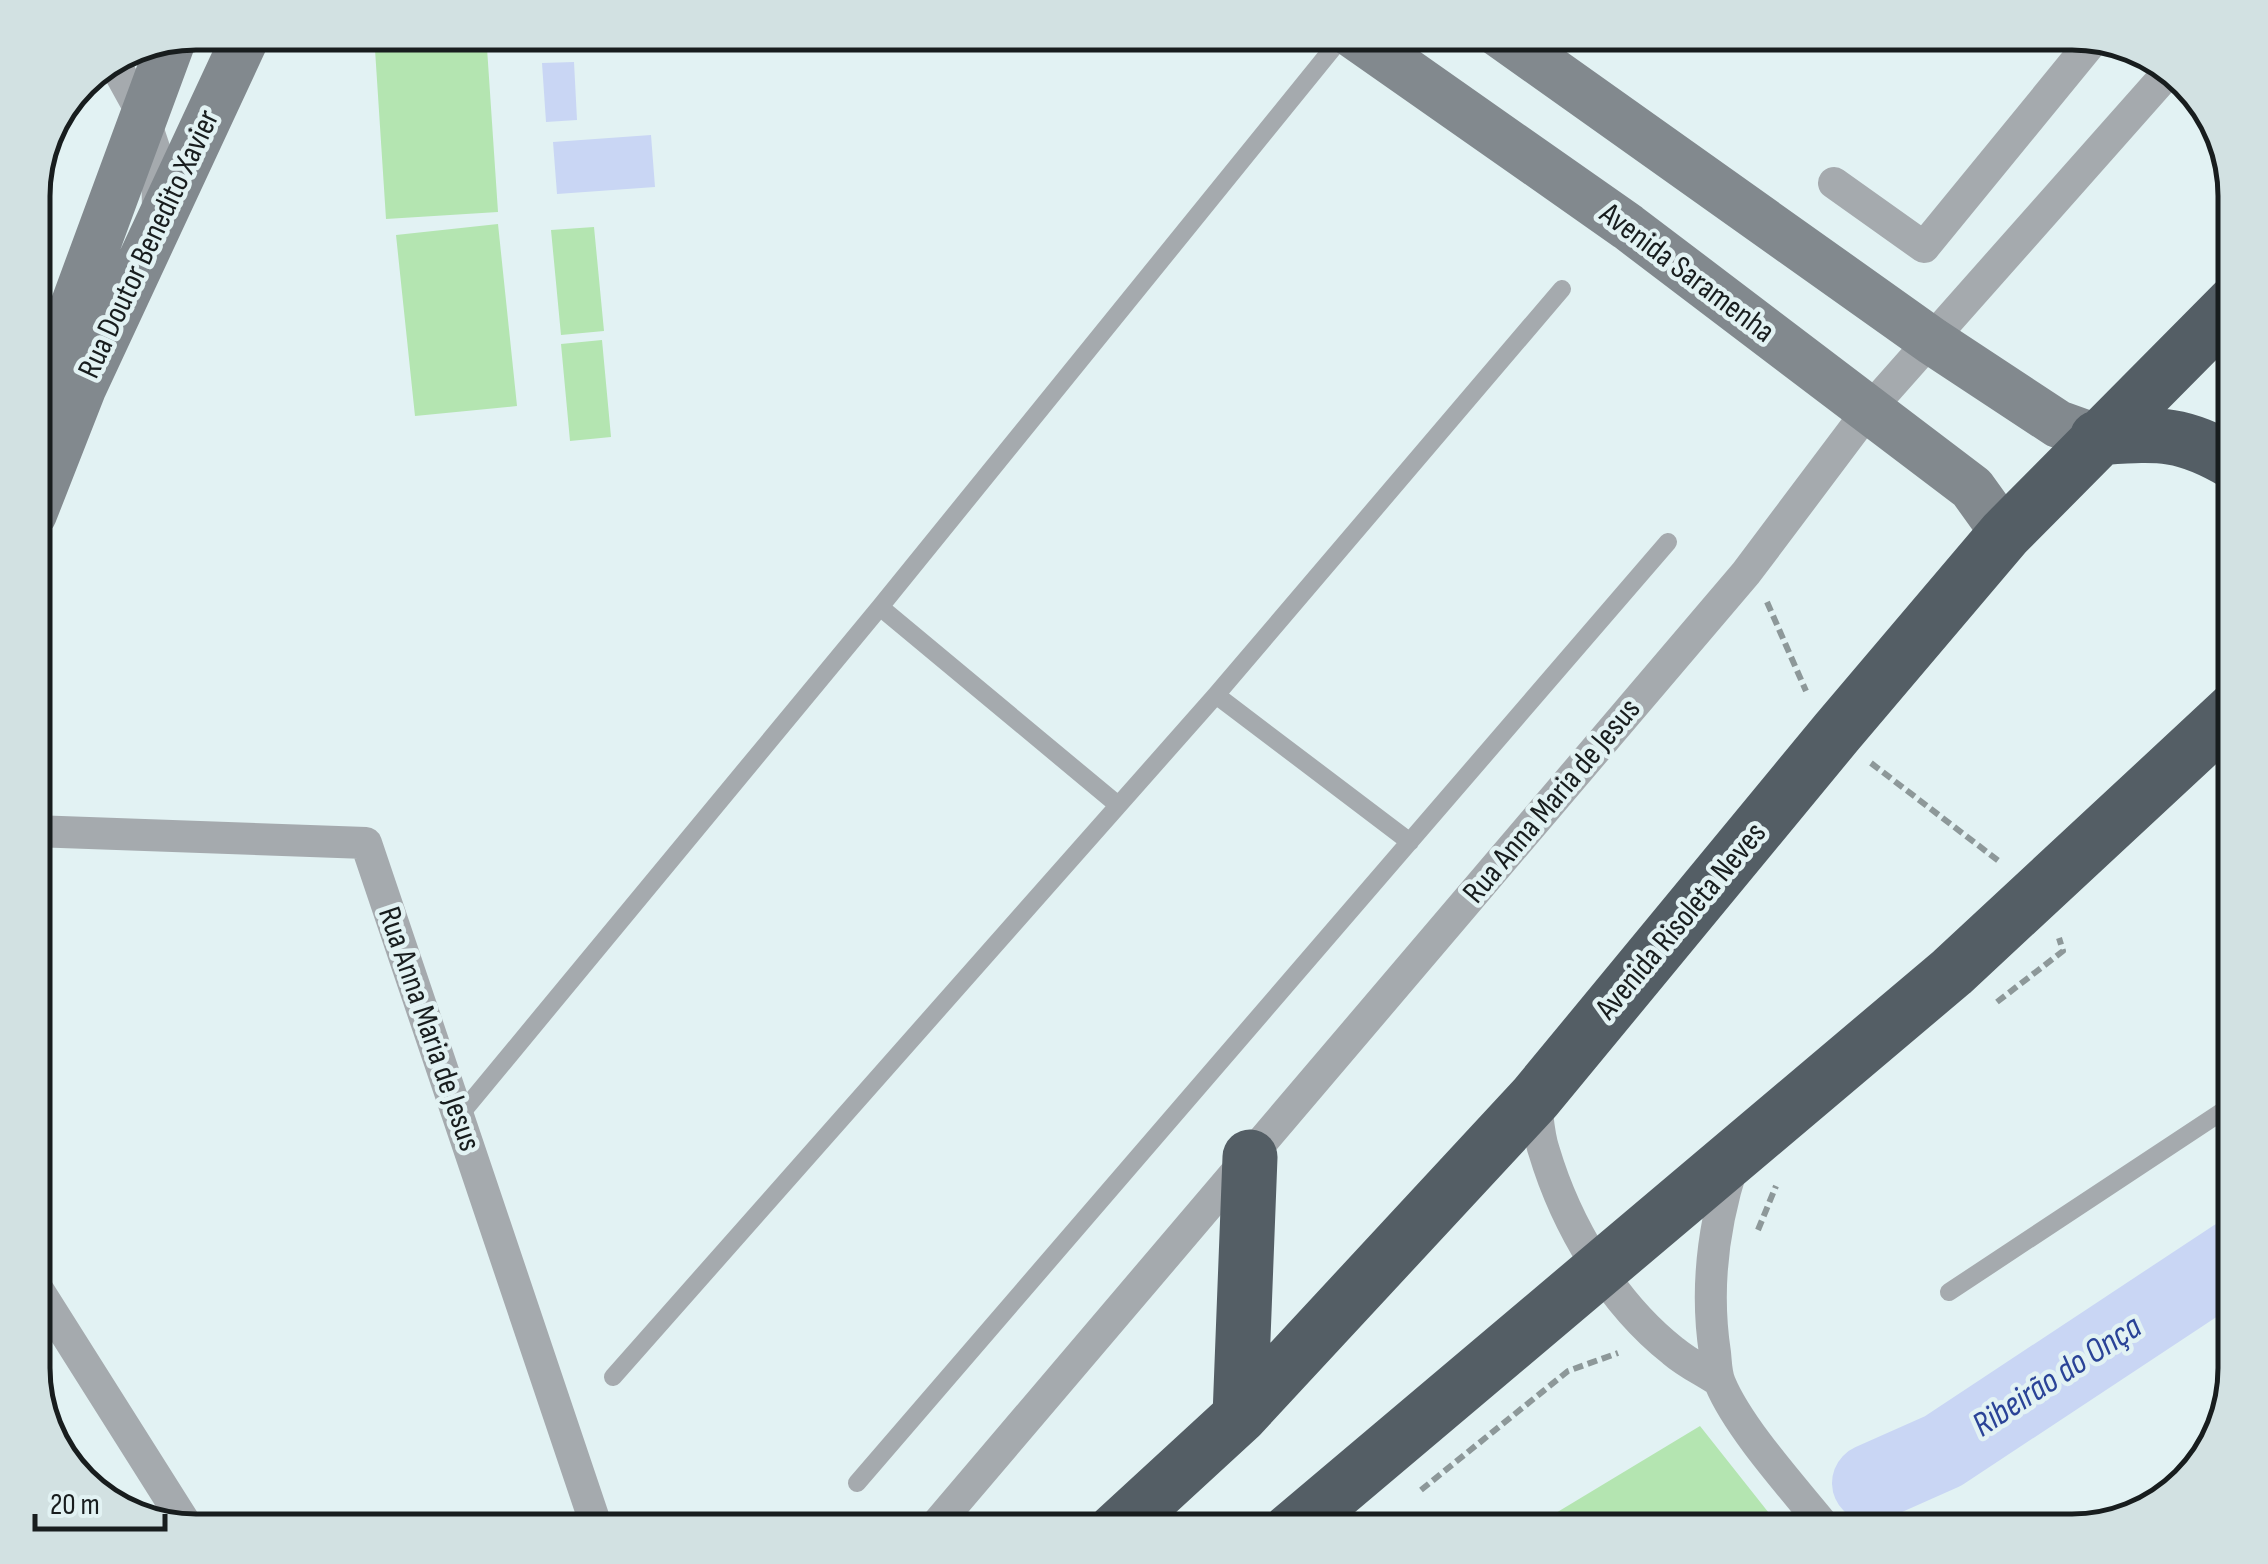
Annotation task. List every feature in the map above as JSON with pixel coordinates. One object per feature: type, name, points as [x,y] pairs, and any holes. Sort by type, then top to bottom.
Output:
[{"type":"highway","name":"Avenida Risoleta Neves","points":[[1135,1514],[1240,1416],[1535,1098],[2005,534],[2218,320]]},
{"type":"highway","points":[[2097,438],[2175,436],[2218,452]]},
{"type":"highway","points":[[1311,1514],[1952,972],[2218,726]]},
{"type":"highway","points":[[1240,1416],[1250,1157]]},
{"type":"main road","points":[[221,50],[222,87]]},
{"type":"main road","name":"Rua Doutor Benedito Xavier","points":[[50,470],[82,388],[239,50]]},
{"type":"main road","name":"Avenida Saramenha","points":[[1374,50],[1628,227],[1972,488],[2005,534]]},
{"type":"main road","points":[[1521,50],[1932,341],[2058,424],[2097,438]]},
{"type":"main road","name":"Rua Doutor Benedito Xavier","points":[[50,366],[167,53]]},
{"type":"street","points":[[1834,183],[1924,247],[2084,51]]},
{"type":"street","points":[[120,72],[144,114],[157,158],[158,224]]},
{"type":"street","name":"Rua Anna Maria de Jesus","points":[[946,1514],[1746,572],[1867,412],[2161,81]]},
{"type":"street","name":"Rua Anna Maria de Jesus","points":[[50,832],[366,843],[592,1514]]},
{"type":"street","points":[[1535,1098],[1542,1147],[1577,1232],[1644,1323],[1673,1352],[1719,1381]]},
{"type":"street","points":[[1736,1155],[1718,1211],[1712,1261],[1710,1323],[1719,1381],[1738,1416],[1814,1514]]},
{"type":"street","points":[[50,1309],[179,1513]]},
{"type":"lane","points":[[459,1116],[1333,50]]},
{"type":"lane","points":[[612,1377],[1216,694],[1562,289]]},
{"type":"lane","points":[[857,1484],[1668,542]]},
{"type":"lane","points":[[880,607],[1118,805]]},
{"type":"lane","points":[[1216,694],[1410,842]]},
{"type":"lane","points":[[1949,1292],[2218,1115]]},
{"type":"path","points":[[1761,588],[1811,702]]},
{"type":"path","points":[[1857,752],[2008,868]]},
{"type":"green space","points":[[375,50],[487,50],[498,212],[386,219]]},
{"type":"green space","points":[[498,224],[517,406],[415,416],[396,235]]},
{"type":"green space","points":[[594,227],[604,331],[561,335],[551,230]]},
{"type":"green space","points":[[602,340],[611,437],[570,441],[561,344]]},
{"type":"green space","points":[[1700,1426],[1770,1514],[1554,1514]]},
{"type":"water","points":[[574,62],[577,120],[546,122],[542,63]]},
{"type":"water","points":[[651,135],[655,187],[557,194],[553,142]]},
{"type":"waterway","name":"Ribeirão do Onça","points":[[1871,1483],[1943,1451],[2218,1269]]}]
